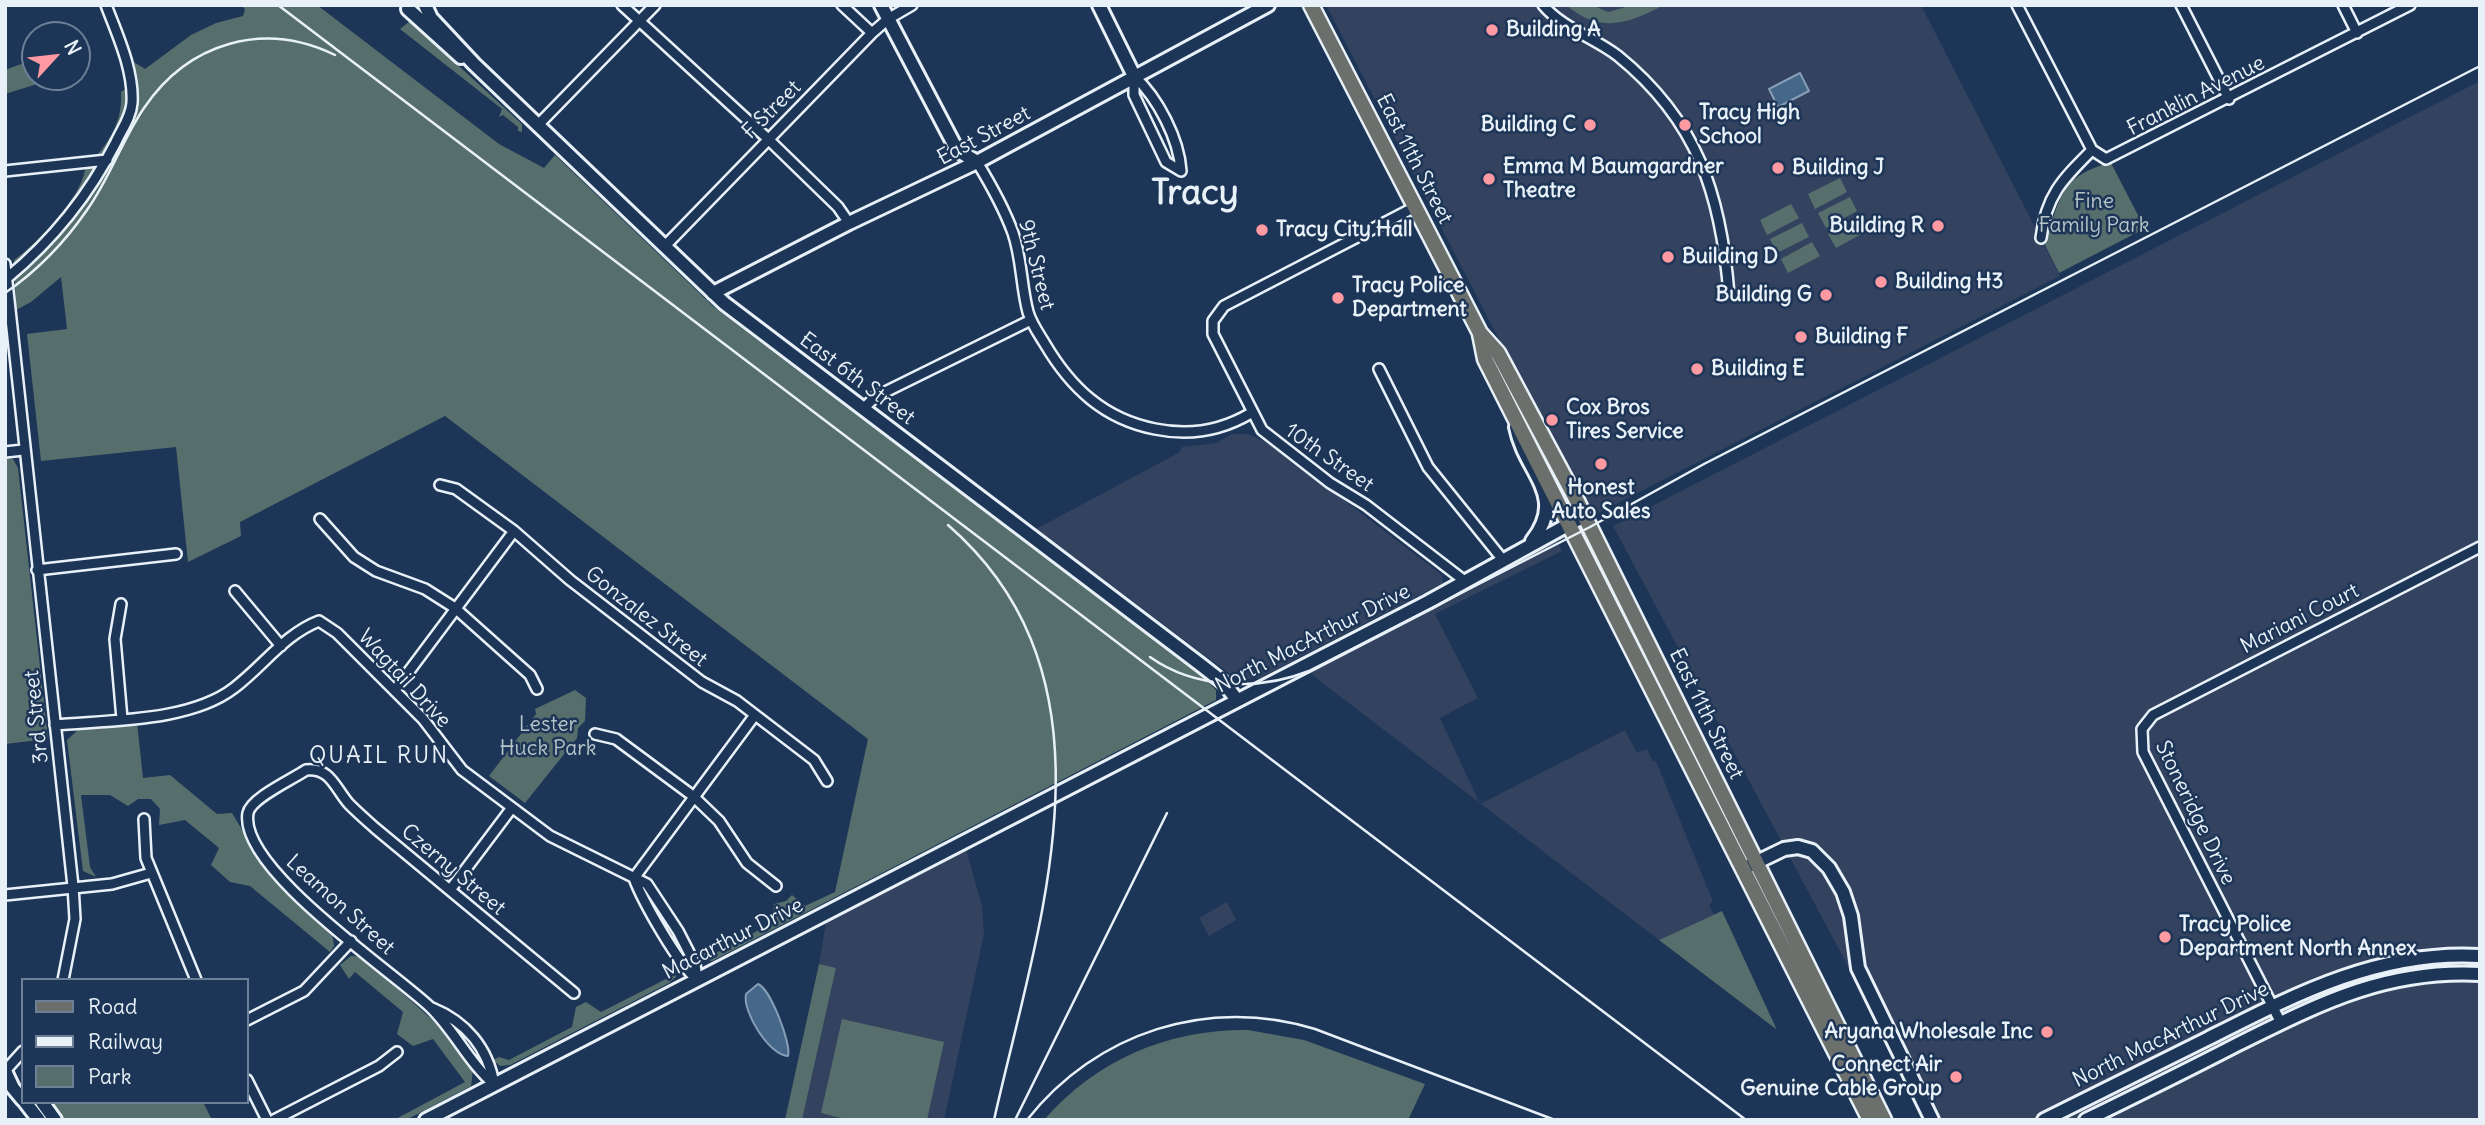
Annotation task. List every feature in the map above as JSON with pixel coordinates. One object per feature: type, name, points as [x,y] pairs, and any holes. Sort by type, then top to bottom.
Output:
[{"type":"main road","points":[[407,7],[416,9],[423,5]]},
{"type":"main road","name":"East 6th Street","points":[[423,5],[431,18],[474,64],[713,293],[1209,671],[1224,683],[1237,700]]},
{"type":"main road","points":[[881,5],[957,150],[976,163]]},
{"type":"main road","points":[[1099,5],[1134,76]]},
{"type":"main road","name":"East Street","points":[[713,293],[849,223],[976,163],[1268,5]]},
{"type":"main road","name":"East 11th Street","points":[[1311,5],[1479,333],[1485,359],[1870,1120]]},
{"type":"main road","name":"East 6th Street","points":[[407,7],[455,54],[474,64]]},
{"type":"main road","name":"East 11th Street","points":[[1479,333],[1497,353],[1584,516],[1884,1120]]},
{"type":"main road","points":[[1513,413],[1518,440],[1547,503],[1547,517],[1529,544]]},
{"type":"main road","name":"North MacArthur Drive","points":[[1058,793],[1466,582],[1529,544],[1584,516]]},
{"type":"main road","name":"Macarthur Drive","points":[[426,1120],[1058,793]]},
{"type":"main road","points":[[1742,869],[1784,849],[1798,848],[1812,851],[1829,868],[1843,892],[1851,916],[1858,968],[1932,1120]]},
{"type":"main road","name":"North MacArthur Drive","points":[[2044,1120],[2272,1006],[2341,975],[2427,956],[2480,956]]},
{"type":"main road","name":"North MacArthur Drive","points":[[2086,1120],[2347,992],[2395,979],[2428,974],[2480,974]]},
{"type":"main road","points":[[5,1071],[21,1079]]},
{"type":"main road","points":[[5,1071],[21,1097]]},
{"type":"main road","points":[[26,1104],[39,1120]]},
{"type":"main road","points":[[43,1104],[55,1120]]},
{"type":"street","points":[[7,278],[61,225],[107,160],[129,116],[132,100],[126,62],[106,5]]},
{"type":"street","points":[[622,5],[767,138],[838,207],[849,223]]},
{"type":"street","points":[[537,126],[655,5]]},
{"type":"street","points":[[842,5],[872,33]]},
{"type":"street","name":"F Street","points":[[664,247],[767,138],[872,33],[888,19],[912,5]]},
{"type":"street","points":[[1543,5],[1556,18],[1602,45],[1635,71],[1666,105],[1691,142],[1713,192],[1721,220],[1729,294]]},
{"type":"street","points":[[2017,5],[2092,150],[2060,180],[2053,194],[2041,238]]},
{"type":"street","points":[[2181,5],[2229,99]]},
{"type":"street","points":[[2343,5],[2357,33]]},
{"type":"street","name":"Franklin Avenue","points":[[2092,150],[2106,159],[2120,155],[2410,5]]},
{"type":"street","points":[[1134,76],[1146,87],[1158,108],[1180,156],[1181,171],[1166,162],[1134,95],[1134,76]]},
{"type":"street","points":[[5,171],[107,160]]},
{"type":"street","name":"9th Street","points":[[976,163],[1013,232],[1031,320],[1073,384],[1111,414],[1142,426],[1174,433],[1205,431],[1236,422],[1251,413]]},
{"type":"street","name":"10th Street","points":[[1415,207],[1237,298],[1216,313],[1213,334],[1251,413],[1271,440],[1366,505],[1466,582]]},
{"type":"street","name":"3rd Street","points":[[5,264],[23,450],[73,886],[75,919],[71,953],[64,978]]},
{"type":"street","points":[[863,408],[880,394],[1031,320]]},
{"type":"street","points":[[1379,369],[1428,467],[1503,560]]},
{"type":"street","points":[[5,452],[23,450]]},
{"type":"street","name":"Gonzalez Street","points":[[440,485],[456,489],[514,531],[570,580],[702,682],[755,715],[814,761],[827,781]]},
{"type":"street","points":[[320,519],[354,557],[376,571],[425,589],[455,608],[530,675],[537,689]]},
{"type":"street","points":[[395,690],[514,531]]},
{"type":"street","name":"Mariani Court","points":[[2142,729],[2153,715],[2480,547]]},
{"type":"street","points":[[37,570],[176,554]]},
{"type":"street","points":[[55,725],[181,711],[211,702],[233,689],[281,646],[235,591]]},
{"type":"street","points":[[121,604],[115,639],[122,719]]},
{"type":"street","name":"Wagtail Drive","points":[[281,646],[304,627],[319,621],[337,633],[423,719],[462,771],[550,836],[634,878]]},
{"type":"street","points":[[696,979],[684,970],[639,893],[634,878],[755,715]]},
{"type":"street","name":"Stoneridge Drive","points":[[2142,729],[2143,752],[2281,1023]]},
{"type":"street","points":[[595,734],[616,739],[693,796],[719,821],[747,863],[776,886]]},
{"type":"street","name":"Leamon Street","points":[[316,769],[306,770],[257,799],[247,814],[248,824],[271,868],[289,889],[430,1008],[466,1048],[481,1073],[494,1084]]},
{"type":"street","name":"Czerny Street","points":[[316,769],[327,773],[349,803],[574,993]]},
{"type":"street","points":[[450,890],[512,809]]},
{"type":"street","points":[[144,819],[146,858],[195,978]]},
{"type":"street","points":[[5,895],[112,884],[151,873]]},
{"type":"street","points":[[248,1019],[304,991],[351,941]]},
{"type":"street","points":[[274,1120],[379,1066],[397,1052]]},
{"type":"street","points":[[5,1071],[21,1053]]},
{"type":"street","points":[[248,1082],[267,1120]]},
{"type":"shaded area","name":"Tracy High School","points":[[1326,5],[1921,5],[2060,276],[1591,517]]},
{"type":"shaded area","points":[[1800,73],[1809,91],[1778,107],[1769,89]]},
{"type":"shaded area","points":[[2480,81],[2480,1120],[1930,1120],[1613,526]]},
{"type":"shaded area","points":[[1231,434],[1248,434],[1272,445],[1442,575],[1443,583],[1260,678],[1238,680],[1036,529],[1180,452],[1182,447],[1217,443]]},
{"type":"shaded area","points":[[1557,541],[1562,551],[1435,614],[1478,698],[1440,718],[1479,803],[1308,670]]},
{"type":"shaded area","points":[[1625,730],[1637,753],[1647,749],[1653,762],[1656,761],[1713,902],[1709,905],[1714,915],[1659,940],[1481,804]]},
{"type":"shaded area","points":[[966,849],[982,906],[984,934],[944,1120],[802,1120],[836,969],[819,964],[826,923]]},
{"type":"shaded area","points":[[1227,902],[1236,920],[1209,936],[1199,918]]},
{"type":"shaded area","points":[[758,984],[768,995],[779,1017],[787,1041],[788,1056],[773,1049],[759,1032],[748,1011],[746,994]]},
{"type":"green space","points":[[241,5],[317,5],[499,144],[544,168],[555,155],[714,307],[1203,677],[1216,690],[1216,700],[712,961],[697,957],[701,951],[712,955],[772,923],[774,904],[786,901],[792,895],[805,906],[835,892],[868,739],[445,416],[240,522],[241,536],[188,562],[176,447],[41,461],[27,334],[67,329],[61,277],[31,302],[16,310],[14,260],[46,232],[67,207],[85,170],[112,134],[119,115],[121,92],[138,80],[134,62],[145,69],[191,35],[216,23],[243,16],[245,9]]},
{"type":"green space","points":[[1566,5],[1592,5],[1608,12],[1633,5],[1664,5],[1626,21],[1602,23],[1578,14]]},
{"type":"green space","points":[[410,21],[522,124],[522,132],[503,115],[499,117],[502,109],[400,29]]},
{"type":"green space","points":[[21,64],[21,89],[5,94],[5,70]]},
{"type":"green space","name":"Fine Family Park","points":[[2111,163],[2142,223],[2138,232],[2059,273],[2045,245],[2064,192],[2081,174]]},
{"type":"green space","points":[[1840,178],[1847,192],[1815,209],[1808,194]]},
{"type":"green space","points":[[1850,197],[1857,211],[1826,228],[1818,213]]},
{"type":"green space","points":[[1791,204],[1799,218],[1767,235],[1760,220]]},
{"type":"green space","points":[[1860,217],[1867,231],[1836,248],[1828,234]]},
{"type":"green space","points":[[1802,223],[1809,237],[1777,253],[1770,239]]},
{"type":"green space","points":[[1812,242],[1820,256],[1788,273],[1781,259]]},
{"type":"green space","points":[[5,457],[13,459],[18,468],[48,739],[5,744]]},
{"type":"green space","name":"Lester Huck Park","points":[[575,690],[586,698],[585,721],[578,728],[577,738],[525,803],[489,776],[536,714],[535,709]]},
{"type":"green space","points":[[137,723],[143,778],[170,775],[217,814],[232,813],[270,876],[332,933],[334,946],[330,952],[250,886],[230,882],[211,865],[219,848],[185,820],[159,825],[160,809],[151,799],[138,799],[128,806],[110,795],[81,795],[90,867],[96,877],[83,871],[67,740],[78,730]]},
{"type":"green space","points":[[1722,911],[1776,1028],[1776,1029],[1659,940]]},
{"type":"green space","points":[[351,956],[362,957],[447,1033],[473,1070],[471,1086],[406,1120],[394,1120],[465,1082],[433,1039],[413,1046],[397,1034],[403,1012],[355,972],[349,979],[340,965]]},
{"type":"green space","points":[[819,964],[836,968],[802,1120],[785,1120]]},
{"type":"green space","points":[[676,966],[676,977],[669,983],[510,1065],[500,1066],[493,1060],[499,1057],[509,1060],[572,1027],[576,1007],[586,1002],[601,1012],[666,979],[670,968]]},
{"type":"green space","points":[[842,1019],[944,1042],[927,1120],[849,1120],[821,1113]]},
{"type":"green space","points":[[1248,1030],[1304,1040],[1425,1084],[1408,1120],[1044,1120],[1087,1080],[1136,1052],[1190,1035]]},
{"type":"green space","points":[[51,1104],[204,1104],[212,1120],[63,1120]]},
{"type":"railway","points":[[278,5],[1746,1120]]},
{"type":"railway","points":[[5,293],[60,245],[103,185],[144,108],[182,67],[205,53],[229,44],[255,39],[281,39],[335,55]]},
{"type":"railway","points":[[1150,657],[1187,676],[1228,684],[1269,682],[1309,671],[1590,527],[1704,464],[2480,66]]},
{"type":"railway","points":[[948,525],[1003,588],[1037,656],[1053,730],[1055,808],[1046,887],[1031,966],[994,1120]]},
{"type":"railway","points":[[1015,1120],[1167,813]]},
{"type":"railway","points":[[1027,1120],[1055,1089],[1086,1064],[1120,1044],[1157,1029],[1195,1020],[1235,1017],[1275,1020],[1315,1029],[1555,1120]]},
{"type":"place","name":"Building A","points":[[1492,30]]},
{"type":"place","name":"Building C","points":[[1590,125]]},
{"type":"place","name":"Tracy High School","points":[[1685,125]]},
{"type":"place","name":"Building J","points":[[1778,168]]},
{"type":"place","name":"Emma M Baumgardner Theatre","points":[[1489,179]]},
{"type":"place","name":"Building R","points":[[1938,226]]},
{"type":"place","name":"Tracy City Hall","points":[[1262,230]]},
{"type":"place","name":"Building D","points":[[1668,257]]},
{"type":"place","name":"Building H3","points":[[1881,282]]},
{"type":"place","name":"Building G","points":[[1826,295]]},
{"type":"place","name":"Tracy Police Department","points":[[1338,298]]},
{"type":"place","name":"Building F","points":[[1801,337]]},
{"type":"place","name":"Building E","points":[[1697,369]]},
{"type":"place","name":"Cox Bros Tires Service","points":[[1552,420]]},
{"type":"place","name":"Honest Auto Sales","points":[[1601,464]]},
{"type":"place","name":"Tracy Police Department North Annex","points":[[2165,937]]},
{"type":"place","name":"Aryana Wholesale Inc","points":[[2047,1032]]},
{"type":"place","name":"Connect Air Genuine Cable Group","points":[[1956,1077]]},
{"type":"district","name":"Tracy","points":[[1195,194]]},
{"type":"district","name":"QUAIL RUN","points":[[379,756]]}]
